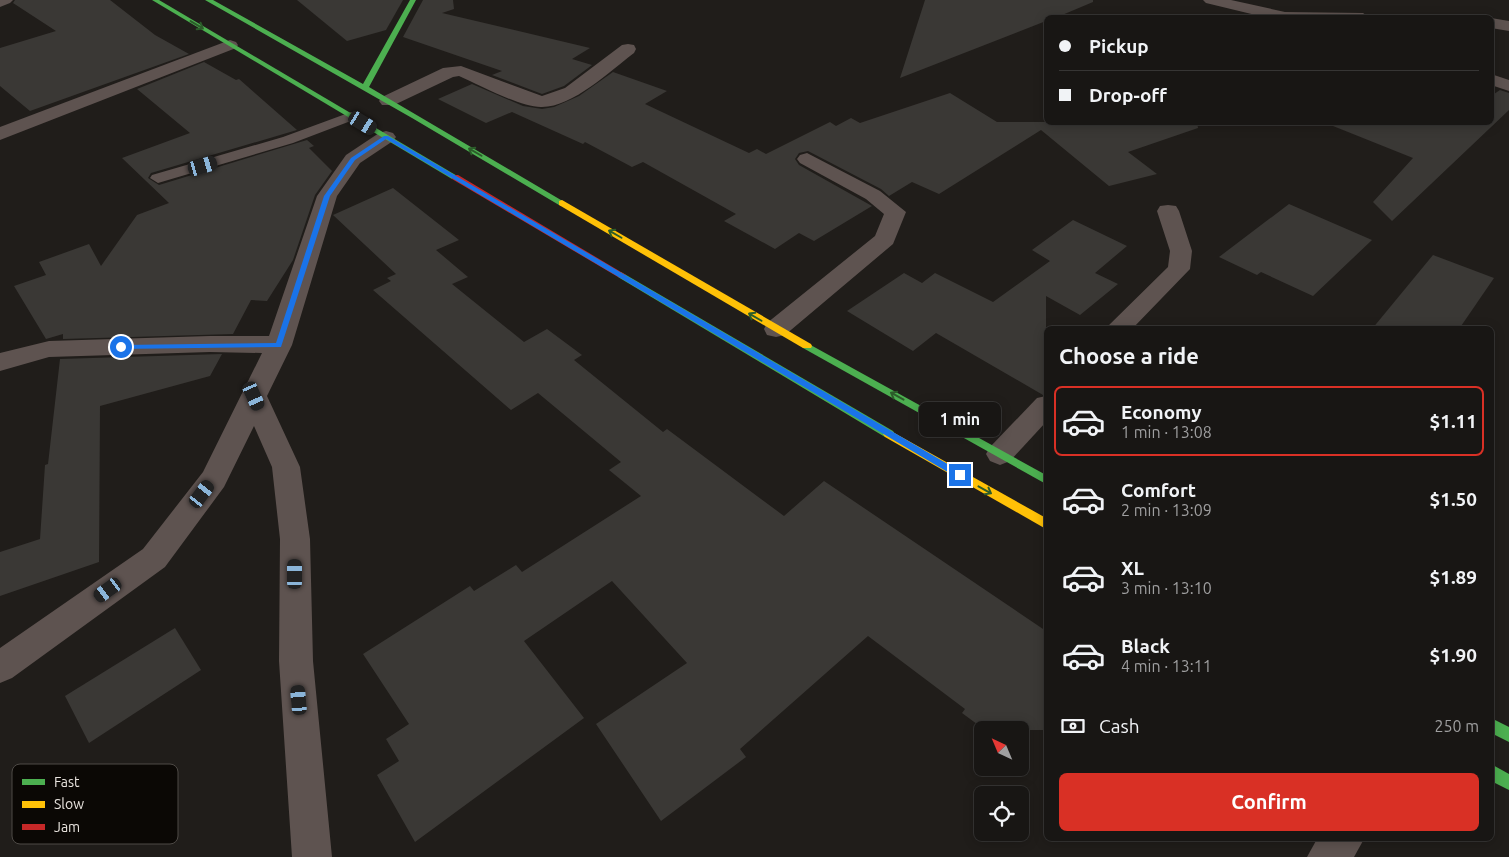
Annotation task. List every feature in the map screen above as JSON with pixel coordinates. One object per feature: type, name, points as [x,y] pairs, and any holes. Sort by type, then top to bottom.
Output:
[{"type":"main road","points":[[155,0],[976,485],[1044,523]]},
{"type":"main road","points":[[208,0],[388,101],[776,329],[1044,479]]},
{"type":"main road","points":[[365,88],[414,0]]},
{"type":"main road","points":[[1494,727],[1509,735]]},
{"type":"main road","points":[[1494,774],[1509,782]]},
{"type":"street","points":[[0,2],[5,0]]},
{"type":"street","points":[[1212,0],[1280,15]]},
{"type":"street","points":[[1494,24],[1509,26]]},
{"type":"street","points":[[0,134],[230,45]]},
{"type":"street","points":[[388,101],[449,72],[461,70],[524,97],[542,102],[572,92],[628,49]]},
{"type":"street","points":[[1494,81],[1509,86]]},
{"type":"street","points":[[0,667],[154,558],[214,478],[279,345],[327,196],[353,159],[386,137]]},
{"type":"street","points":[[776,329],[885,239],[895,212],[873,195],[807,159]]},
{"type":"street","points":[[1120,326],[1179,269],[1181,251],[1168,211]]},
{"type":"street","points":[[0,362],[49,349],[210,344],[279,345]]},
{"type":"street","points":[[254,396],[286,467],[292,512],[295,539],[296,661],[312,857]]},
{"type":"street","points":[[1000,454],[1044,407]]},
{"type":"street","points":[[1327,857],[1342,841]]},
{"type":"lane","points":[[158,178],[288,140],[351,116]]},
{"type":"building","points":[[15,0],[110,0],[155,35],[189,54],[30,111],[0,86],[0,48],[56,31],[13,3]]},
{"type":"building","points":[[297,0],[403,0],[386,30],[347,41]]},
{"type":"building","points":[[423,0],[453,0],[454,9],[442,13],[590,48],[572,59],[592,65],[564,86],[542,94],[492,75],[502,71],[403,37]]},
{"type":"building","points":[[925,0],[1093,0],[1093,2],[1062,15],[1044,15],[1044,22],[900,78]]},
{"type":"building","points":[[204,62],[236,80],[239,79],[297,130],[151,173],[148,178],[159,185],[307,140],[314,146],[309,148],[332,171],[315,195],[293,260],[267,301],[251,300],[233,334],[63,339],[63,334],[46,339],[14,286],[46,275],[39,262],[89,244],[101,266],[137,215],[169,203],[122,158],[190,133],[137,89]]},
{"type":"building","points":[[613,72],[667,91],[645,104],[749,153],[757,149],[766,154],[830,122],[836,126],[851,118],[860,123],[950,93],[997,122],[1044,122],[1044,125],[1198,125],[1198,128],[1128,152],[1157,174],[1109,186],[1041,130],[939,194],[912,182],[889,196],[881,189],[808,151],[799,153],[795,159],[799,165],[872,206],[814,241],[799,233],[775,249],[724,221],[736,214],[643,162],[632,167],[585,142],[583,144],[512,112],[486,123],[438,99],[472,84],[523,106],[542,109],[554,107],[579,96]]},
{"type":"building","points":[[1500,90],[1509,93],[1509,110],[1494,124],[1494,94]]},
{"type":"building","points":[[1330,125],[1493,125],[1392,221],[1373,202],[1413,158]]},
{"type":"building","points":[[393,188],[459,240],[436,250],[468,277],[452,284],[524,342],[547,329],[582,355],[574,360],[663,432],[667,429],[784,516],[824,481],[1044,630],[1044,730],[1029,730],[1029,721],[974,722],[962,713],[965,709],[868,636],[740,749],[746,757],[661,821],[596,724],[687,663],[612,581],[524,641],[584,718],[415,842],[377,775],[399,761],[386,739],[409,724],[363,654],[470,586],[474,591],[516,565],[522,572],[641,496],[609,470],[621,462],[538,393],[511,410],[373,290],[391,281],[387,278],[396,274],[333,215]]},
{"type":"building","points":[[1289,204],[1372,240],[1313,296],[1261,272],[1257,275],[1219,257]]},
{"type":"building","points":[[1073,220],[1127,246],[1095,273],[1118,284],[1080,315],[1046,296],[1043,395],[936,333],[913,351],[847,311],[904,273],[922,283],[935,273],[993,302],[1050,261],[1032,250]]},
{"type":"building","points":[[1433,255],[1494,278],[1461,326],[1374,326]]},
{"type":"building","points":[[222,354],[210,376],[100,406],[99,562],[0,596],[0,552],[40,539],[45,465],[48,464],[60,359]]},
{"type":"building","points":[[175,628],[201,670],[89,743],[65,696]]},
{"type":"traffic: fast","points":[[155,0],[455,177]]},
{"type":"traffic: fast","points":[[208,0],[415,116],[562,203]]},
{"type":"traffic: fast","points":[[365,88],[413,0]]},
{"type":"traffic: fast","points":[[621,275],[889,434]]},
{"type":"traffic: fast","points":[[807,346],[1044,479]]},
{"type":"traffic: fast","points":[[1494,727],[1509,735]]},
{"type":"traffic: fast","points":[[1494,774],[1509,782]]},
{"type":"traffic: slow","points":[[562,203],[807,346]]},
{"type":"traffic: slow","points":[[889,434],[1044,523]]},
{"type":"traffic: jam","points":[[455,177],[621,275]]},
{"type":"route","points":[[121,347],[210,344],[279,345],[327,196],[353,159],[386,137],[960,475]]}]
